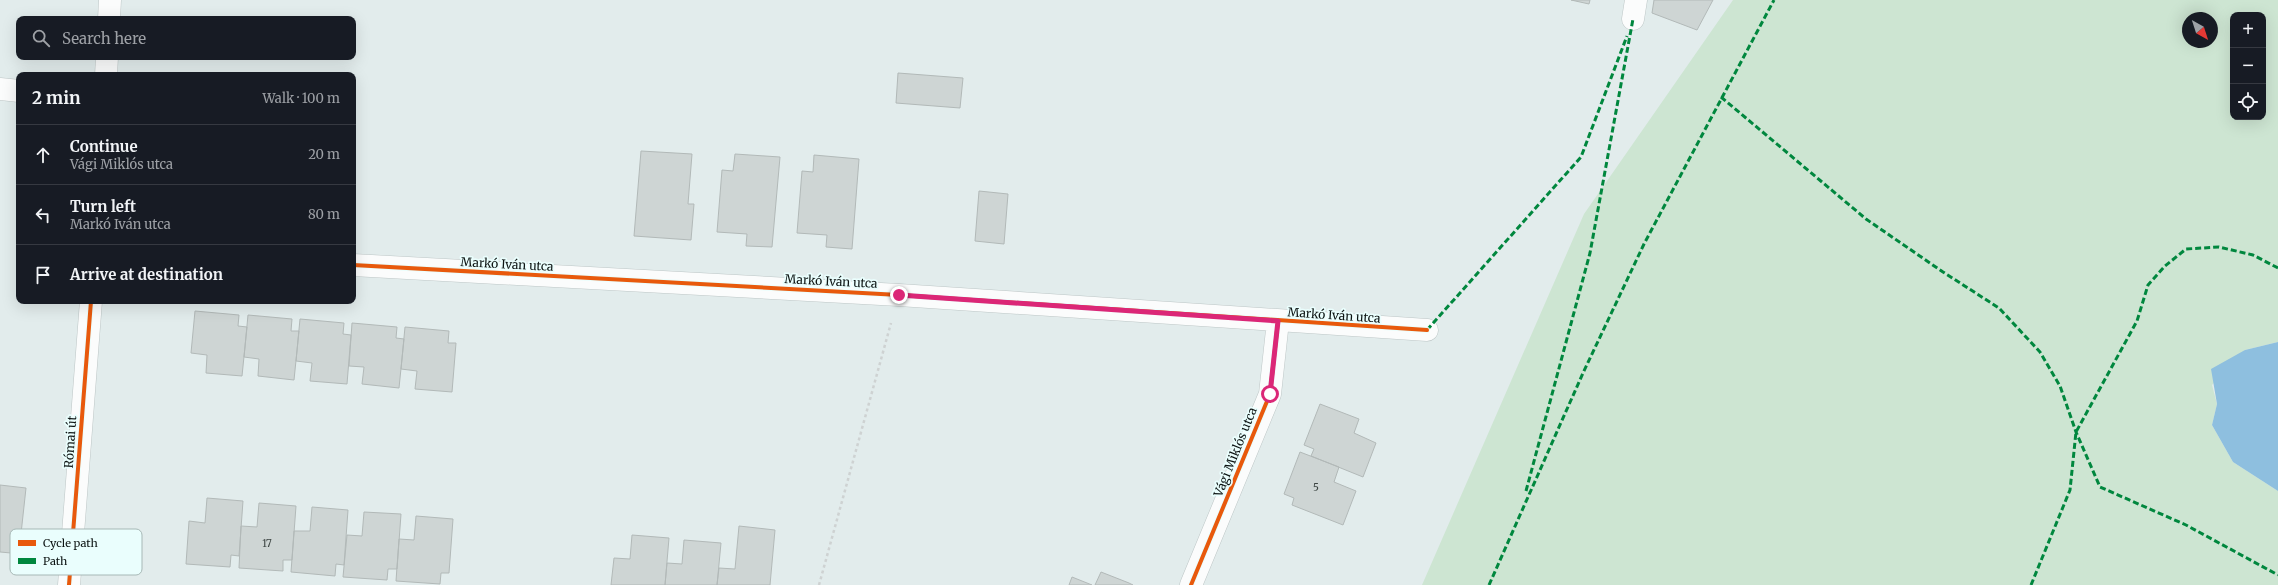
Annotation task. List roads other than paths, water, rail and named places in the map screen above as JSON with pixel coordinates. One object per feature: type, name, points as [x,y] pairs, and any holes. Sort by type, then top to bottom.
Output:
[{"type":"street","points":[[109,16],[110,0]]},
{"type":"street","points":[[106,60],[106,72]]},
{"type":"street","points":[[0,89],[16,91]]},
{"type":"street","name":"Markó Iván utca","points":[[356,265],[899,295],[1427,330]]},
{"type":"street","name":"Római út","points":[[73,529],[91,304]]},
{"type":"street","name":"Vági Miklós utca","points":[[1191,585],[1270,394],[1278,321]]},
{"type":"street","name":"Római út","points":[[68,585],[69,575]]},
{"type":"water","points":[[2278,342],[2278,491],[2233,462],[2212,425],[2217,404],[2211,369],[2245,350]]}]
